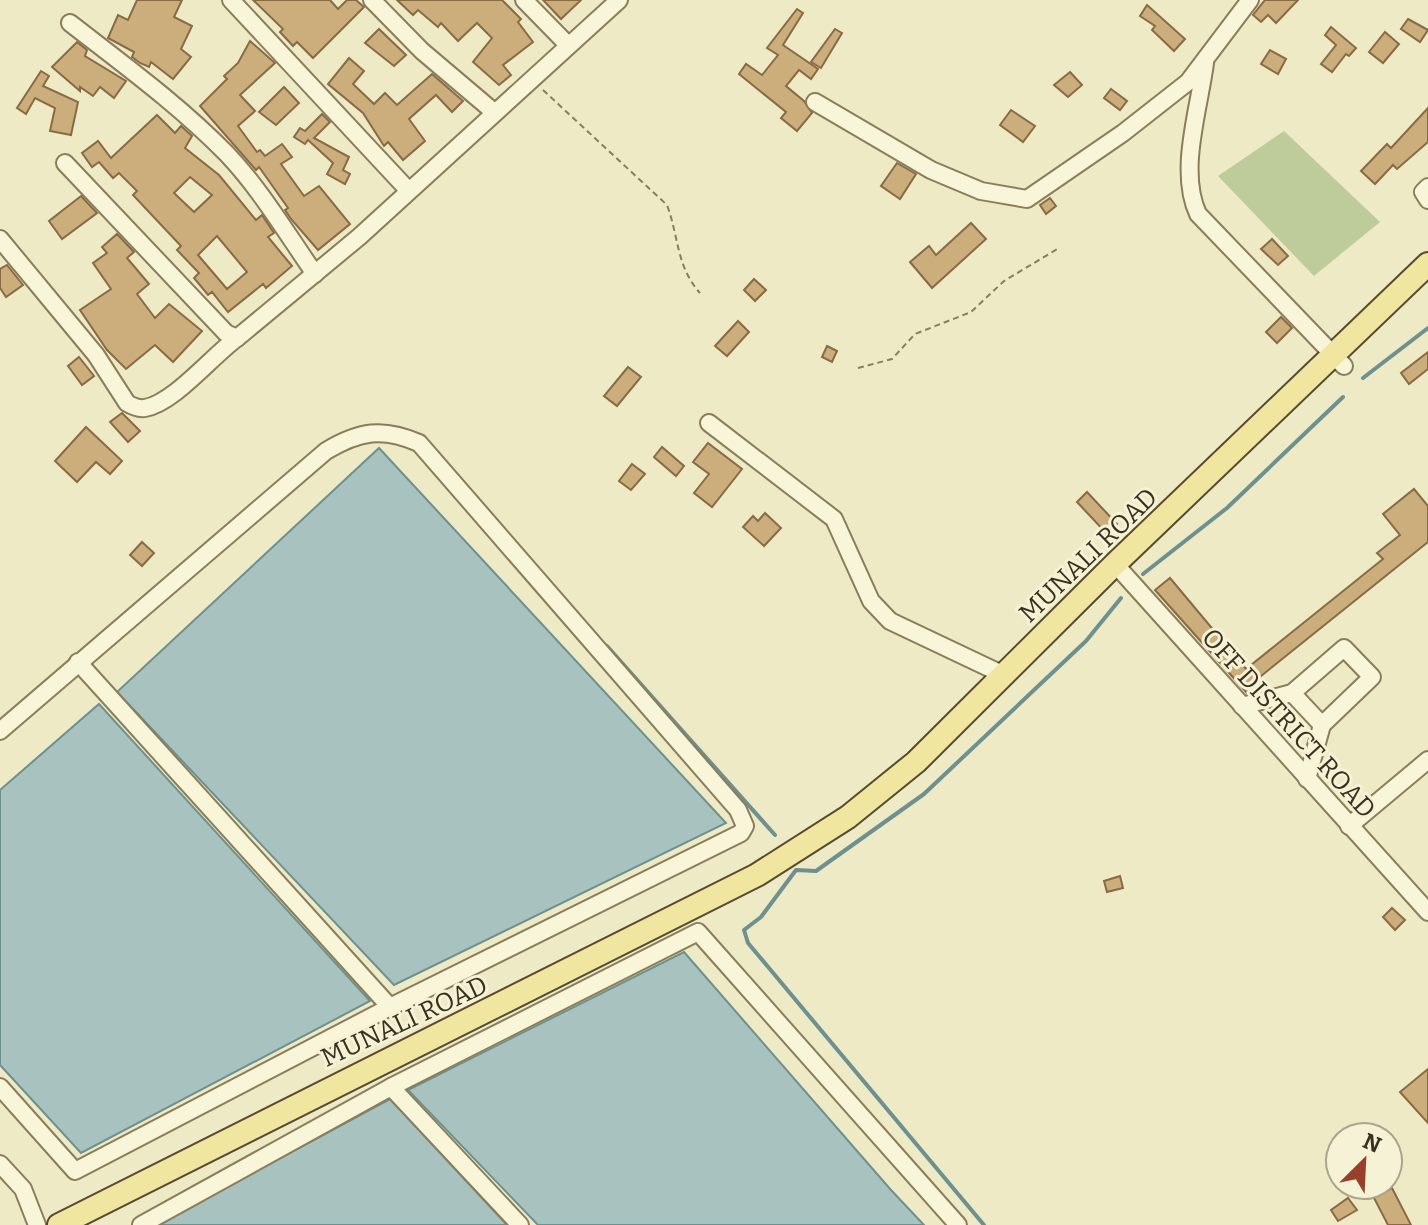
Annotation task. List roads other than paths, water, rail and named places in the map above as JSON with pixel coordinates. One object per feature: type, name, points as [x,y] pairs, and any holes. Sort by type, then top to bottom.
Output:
[{"type":"main road","name":"MUNALI ROAD","points":[[1340,361],[1428,264]]},
{"type":"main road","name":"MUNALI ROAD","points":[[59,1225],[772,867],[887,789],[1340,361],[1428,283]]},
{"type":"main road","name":"MUNALI ROAD","points":[[772,867],[786,866],[892,796],[1120,570]]},
{"type":"street","points":[[231,0],[409,191]]},
{"type":"street","points":[[372,0],[422,51],[494,112]]},
{"type":"street","points":[[524,0],[568,45]]},
{"type":"street","points":[[0,239],[96,355],[127,403],[146,408],[175,391],[315,274],[619,0]]},
{"type":"street","points":[[815,102],[931,170],[981,191],[1020,200],[1036,195],[1188,82],[1250,0]]},
{"type":"street","points":[[70,23],[185,113],[229,157],[268,205],[315,274]]},
{"type":"street","points":[[1205,63],[1188,166],[1192,201],[1198,214],[1340,361]]},
{"type":"street","points":[[65,163],[226,333],[237,338]]},
{"type":"street","points":[[1428,187],[1423,192],[1428,200]]},
{"type":"street","points":[[709,423],[791,490],[834,519],[871,601],[890,621],[1006,676]]},
{"type":"street","points":[[0,731],[78,662],[152,604],[326,451],[346,438],[371,431],[398,434],[419,443],[458,486],[738,810],[745,826],[741,833],[390,1007],[75,1171],[0,1087]]},
{"type":"street","name":"OFF DISTRICT ROAD","points":[[1120,570],[1428,912]]},
{"type":"street","points":[[1242,706],[1292,693],[1344,648],[1372,677],[1322,725],[1307,779]]},
{"type":"street","points":[[78,662],[390,1007]]},
{"type":"street","points":[[1292,693],[1322,725]]},
{"type":"street","points":[[1349,826],[1428,760]]},
{"type":"street","points":[[141,1225],[391,1087],[698,932],[958,1225]]},
{"type":"street","points":[[391,1087],[520,1225]]},
{"type":"street","points":[[0,1164],[23,1189],[37,1225]]},
{"type":"water","points":[[379,448],[726,823],[394,985],[117,692]]},
{"type":"water","points":[[99,704],[370,1001],[81,1153],[0,1065],[0,790]]},
{"type":"water","points":[[684,952],[924,1225],[538,1225],[408,1090]]},
{"type":"water","points":[[390,1099],[507,1225],[156,1225]]},
{"type":"waterway","points":[[1363,378],[1428,328]]},
{"type":"waterway","points":[[1143,574],[1227,508],[1343,397]]},
{"type":"waterway","points":[[984,1225],[748,943],[744,930],[761,917],[796,870],[816,871],[924,794],[1086,641],[1121,598]]},
{"type":"waterway","points":[[607,646],[775,835]]}]
